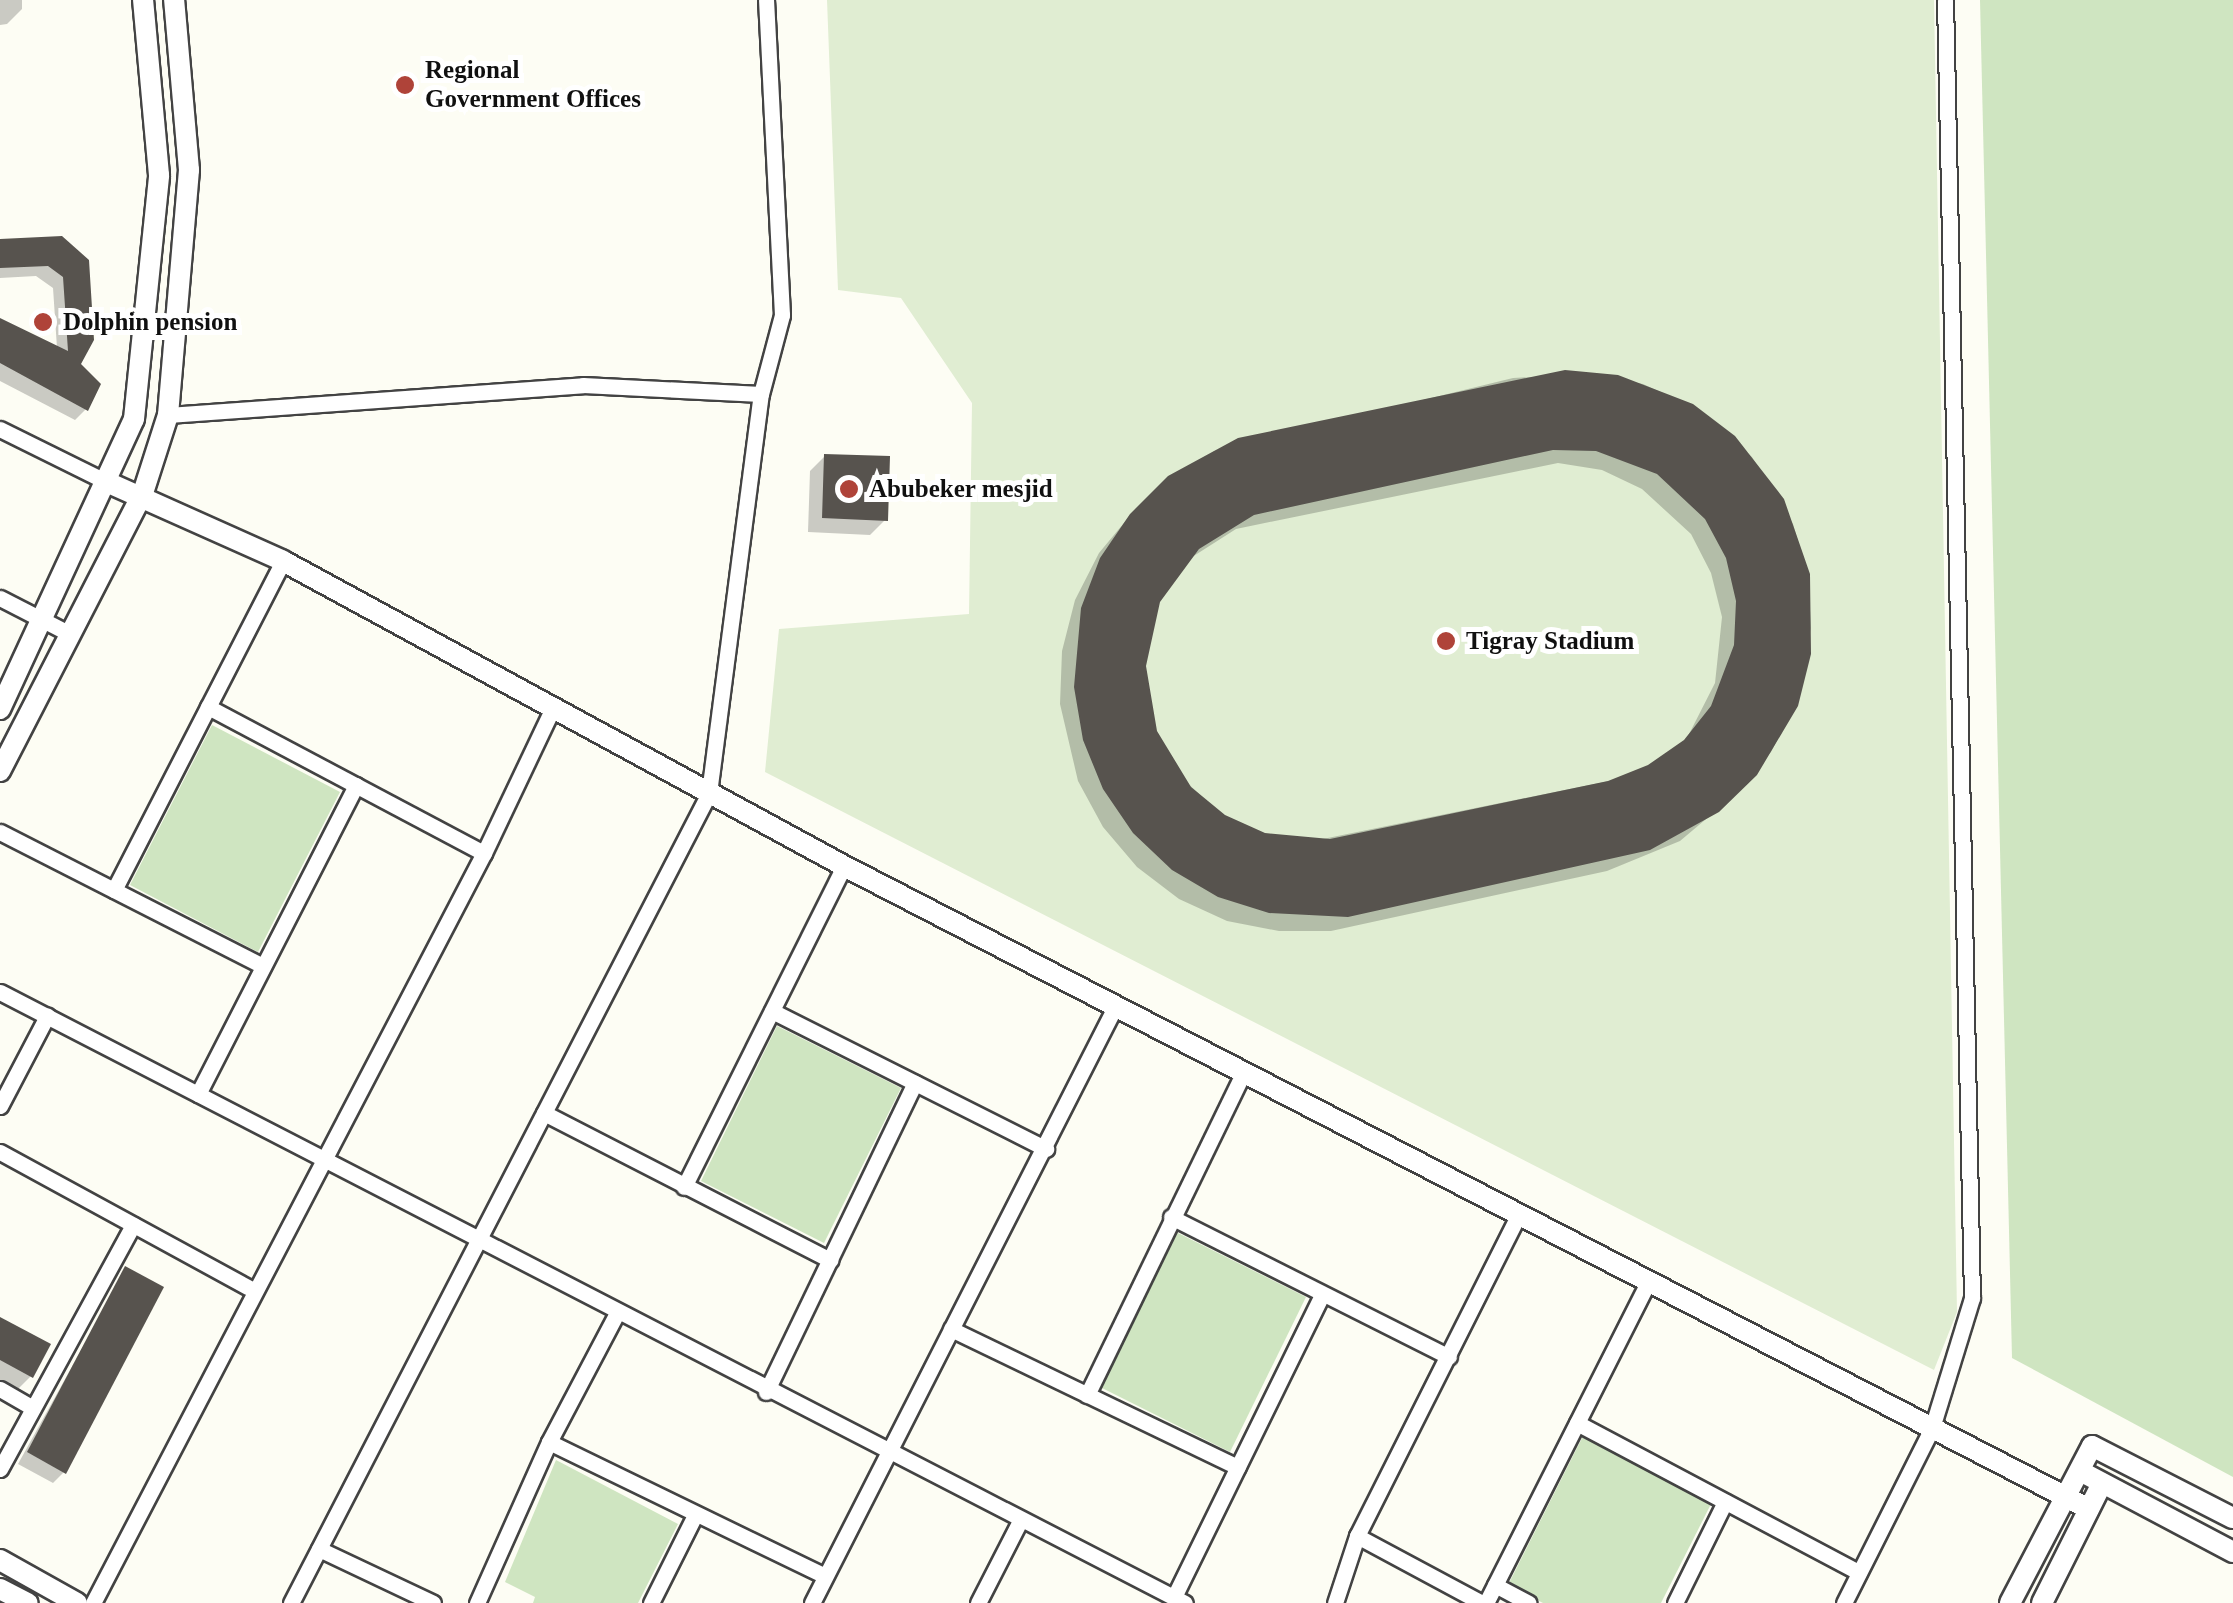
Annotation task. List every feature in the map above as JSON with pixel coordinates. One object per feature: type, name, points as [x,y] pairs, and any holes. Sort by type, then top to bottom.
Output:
[{"type":"street","points":[[0,709],[110,483],[134,419],[159,175],[158,124],[142,0]]},
{"type":"street","points":[[0,772],[143,493],[168,415],[189,170],[174,0]]},
{"type":"street","points":[[291,1603],[709,793],[761,394],[782,315],[766,0]]},
{"type":"street","points":[[1844,1603],[1932,1428],[1972,1298],[1945,0]]},
{"type":"street","points":[[158,124],[187,122]]},
{"type":"street","points":[[168,415],[583,385],[761,394]]},
{"type":"street","points":[[0,429],[282,561],[844,866],[2089,1509]]},
{"type":"street","points":[[114,890],[282,561]]},
{"type":"street","points":[[0,598],[70,634]]},
{"type":"street","points":[[208,706],[484,852]]},
{"type":"street","points":[[93,1603],[253,1290],[326,1161],[553,708]]},
{"type":"street","points":[[198,1094],[356,785]]},
{"type":"street","points":[[0,832],[263,966]]},
{"type":"street","points":[[684,1186],[844,866]]},
{"type":"street","points":[[0,992],[766,1392],[1180,1600],[1238,1468],[1322,1295]]},
{"type":"street","points":[[812,1603],[1116,1005]]},
{"type":"street","points":[[772,1012],[1046,1148]]},
{"type":"street","points":[[0,1106],[47,1016]]},
{"type":"street","points":[[1086,1394],[1244,1072]]},
{"type":"street","points":[[766,1392],[915,1083]]},
{"type":"street","points":[[544,1113],[830,1260]]},
{"type":"street","points":[[0,1152],[253,1290]]},
{"type":"street","points":[[1335,1603],[1357,1536],[1519,1214]]},
{"type":"street","points":[[1171,1217],[1449,1358]]},
{"type":"street","points":[[0,1469],[133,1225]]},
{"type":"street","points":[[1357,1536],[1484,1603],[1648,1281]]},
{"type":"street","points":[[477,1603],[548,1442],[617,1313]]},
{"type":"street","points":[[951,1329],[1238,1468]]},
{"type":"street","points":[[0,1389],[34,1408]]},
{"type":"street","points":[[1576,1423],[1859,1572]]},
{"type":"street","points":[[548,1442],[825,1576]]},
{"type":"street","points":[[2010,1603],[2092,1446],[2233,1518]]},
{"type":"street","points":[[2080,1471],[2233,1552]]},
{"type":"street","points":[[2042,1603],[2102,1483]]},
{"type":"street","points":[[1674,1603],[1725,1502]]},
{"type":"street","points":[[651,1603],[694,1515]]},
{"type":"street","points":[[978,1603],[1020,1521]]},
{"type":"street","points":[[318,1548],[433,1603]]},
{"type":"street","points":[[0,1560],[77,1603]]},
{"type":"street","points":[[1495,1585],[1528,1603]]},
{"type":"street","points":[[0,1589],[28,1603]]},
{"type":"green space","points":[[827,0],[1934,0],[1957,1312],[1934,1370],[765,772],[779,629],[969,614],[972,403],[901,298],[838,290]]},
{"type":"green space","points":[[1980,0],[2233,0],[2233,1477],[2012,1358]]},
{"type":"green space","points":[[212,725],[340,792],[258,952],[130,885]]},
{"type":"green space","points":[[777,1026],[901,1088],[824,1243],[701,1181]]},
{"type":"green space","points":[[1176,1232],[1306,1297],[1230,1452],[1100,1387]]},
{"type":"green space","points":[[1583,1436],[1712,1502],[1661,1603],[1543,1603],[1508,1585]]},
{"type":"green space","points":[[556,1460],[678,1524],[638,1603],[533,1603],[535,1597],[505,1582]]},
{"type":"building","points":[[62,236],[89,260],[94,340],[81,364],[101,384],[88,411],[0,363],[0,318],[68,351],[63,277],[48,266],[0,268],[0,239]]},
{"type":"building","points":[[1565,370],[1618,375],[1693,404],[1735,436],[1784,499],[1810,574],[1811,654],[1798,706],[1757,775],[1719,812],[1650,850],[1348,917],[1269,913],[1218,897],[1172,870],[1133,833],[1103,789],[1083,740],[1074,687],[1081,608],[1100,558],[1130,514],[1168,476],[1238,438]],"holes":[[[1553,450],[1596,451],[1657,474],[1705,519],[1726,558],[1736,601],[1734,645],[1711,706],[1684,740],[1648,765],[1608,781],[1330,839],[1265,833],[1225,815],[1191,787],[1157,731],[1146,666],[1160,602],[1199,549],[1254,515]]]},
{"type":"building","points":[[824,454],[890,456],[888,521],[822,518]]},
{"type":"building","points":[[125,1266],[164,1287],[66,1474],[27,1452]]},
{"type":"building","points":[[0,1317],[51,1344],[33,1378],[0,1360]]},
{"type":"place","name":"Regional Government Offices","points":[[405,85]]},
{"type":"place","name":"Dolphin pension","points":[[43,322]]},
{"type":"place","name":"Abubeker mesjid","points":[[849,489]]},
{"type":"place","name":"Tigray Stadium","points":[[1446,641]]}]
